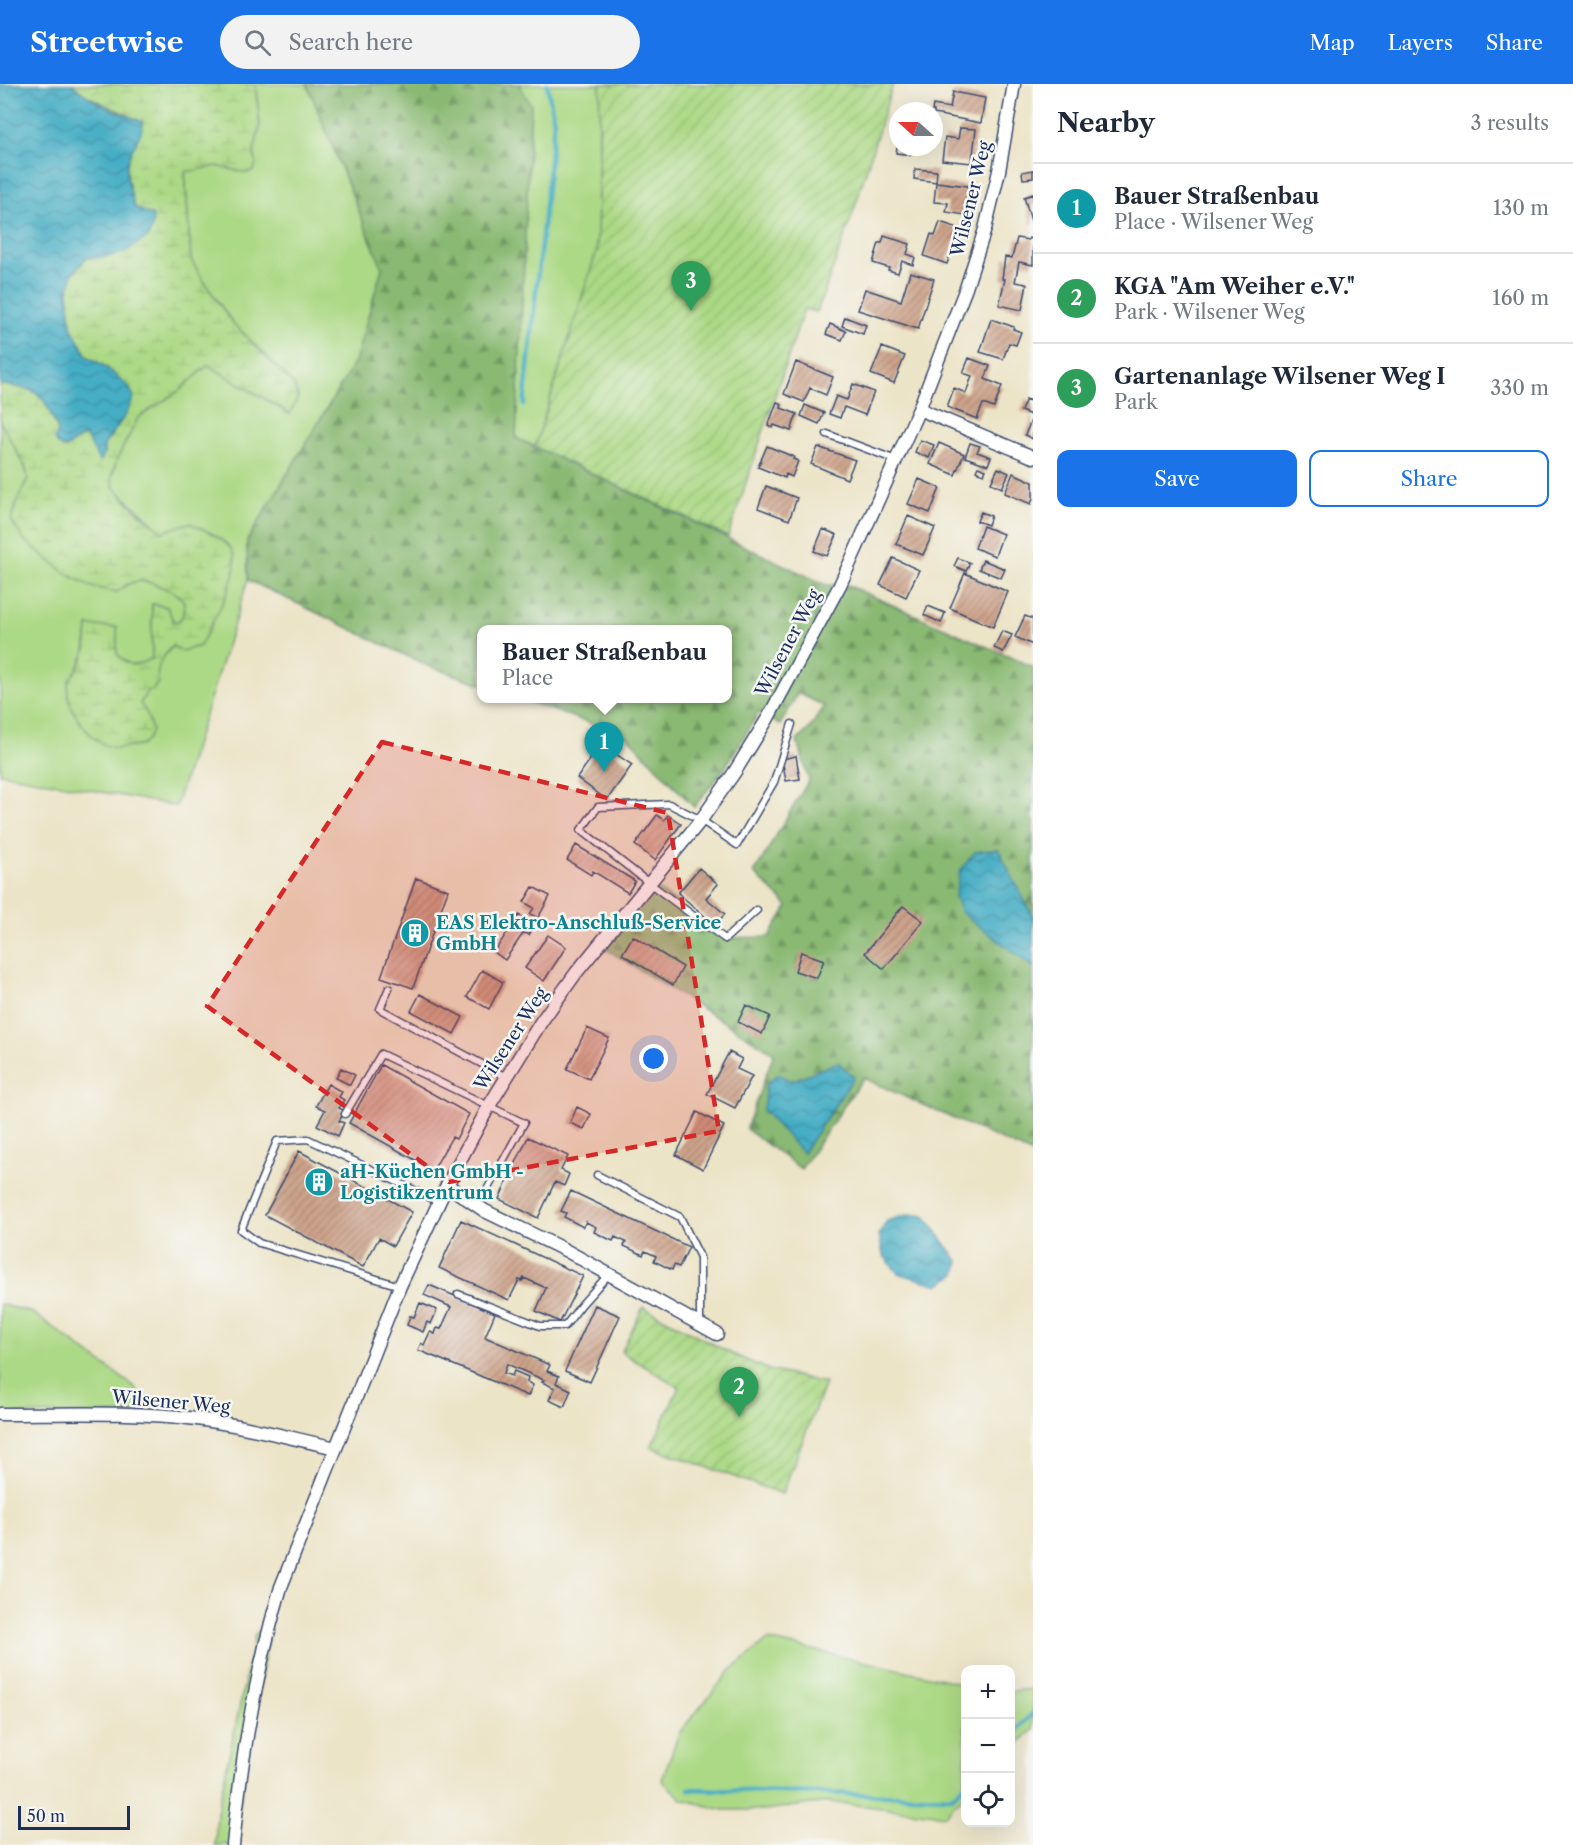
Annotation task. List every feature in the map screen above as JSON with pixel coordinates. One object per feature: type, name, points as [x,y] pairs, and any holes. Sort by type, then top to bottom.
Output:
[{"type":"street","name":"Wilsener Weg","points":[[233,1845],[246,1734],[270,1624],[281,1587],[400,1286],[447,1185],[489,1106],[540,1022],[576,973],[701,820],[734,774],[768,718],[840,585],[920,409],[966,288],[985,230],[999,171],[1014,84]]},
{"type":"street","points":[[920,409],[1033,457]]},
{"type":"street","points":[[447,1185],[485,1211],[565,1250],[717,1335]]},
{"type":"street","name":"Wilsener Weg","points":[[0,1414],[141,1414],[197,1419],[241,1426],[336,1448]]},
{"type":"lane","points":[[827,434],[897,460]]},
{"type":"lane","points":[[758,910],[725,939],[581,830],[598,807],[669,804],[701,820],[737,845],[774,782],[792,724]]},
{"type":"lane","points":[[389,988],[380,1009],[506,1077]]},
{"type":"lane","points":[[345,1114],[381,1054],[524,1124],[488,1188]]},
{"type":"lane","points":[[400,1286],[259,1243],[241,1230],[277,1141],[308,1138],[439,1202]]},
{"type":"lane","points":[[597,1175],[680,1217],[700,1257],[700,1325]]},
{"type":"lane","points":[[458,1294],[540,1326],[565,1326],[609,1274]]},
{"type":"highlighted area","points":[[382,742],[668,813],[719,1131],[449,1182],[207,1006]]},
{"type":"green space","points":[[72,84],[123,84],[126,86],[132,84],[255,84],[260,125],[254,152],[256,163],[254,171],[247,173],[217,166],[185,172],[191,260],[232,322],[294,385],[298,397],[290,414],[208,365],[180,390],[138,418],[117,459],[112,475],[113,487],[136,510],[163,532],[189,523],[215,535],[231,549],[235,564],[229,588],[200,646],[181,651],[172,646],[160,662],[158,682],[152,691],[147,691],[140,704],[146,711],[152,731],[145,743],[135,747],[110,747],[86,729],[69,700],[69,681],[84,656],[88,626],[117,627],[117,654],[133,665],[152,659],[152,604],[167,607],[174,622],[179,621],[183,614],[184,603],[174,592],[145,581],[132,582],[117,592],[92,587],[67,574],[24,540],[11,520],[28,478],[25,466],[0,421],[0,384],[25,389],[39,395],[48,407],[58,430],[55,439],[65,448],[85,435],[104,453],[104,445],[127,413],[108,368],[87,356],[71,327],[68,292],[72,275],[86,258],[121,252],[142,240],[143,211],[135,208],[128,182],[127,163],[143,122],[83,94]]},
{"type":"green space","points":[[255,84],[600,84],[597,250],[535,447],[355,362],[247,541],[248,580],[176,806],[0,773],[0,421],[25,467],[28,478],[18,499],[117,592],[129,583],[142,581],[182,596],[184,609],[179,621],[174,622],[167,607],[152,604],[152,659],[134,666],[127,664],[88,626],[84,655],[69,681],[140,704],[160,661],[173,646],[181,651],[200,646],[189,523],[163,532],[113,487],[112,476],[117,459],[138,418],[180,390],[208,364],[289,414],[298,397],[294,385],[232,322],[191,261],[185,171],[217,166],[247,173],[256,163],[254,152],[260,125]]},
{"type":"green space","points":[[307,84],[519,84],[531,105],[516,438],[826,585],[845,584],[1033,667],[1033,1154],[863,1078],[801,1169],[746,1129],[774,1053],[606,949],[657,889],[725,938],[769,937],[788,906],[754,873],[809,780],[797,741],[810,728],[824,706],[798,693],[780,725],[759,712],[725,768],[694,807],[627,736],[532,703],[732,703],[732,625],[477,625],[477,683],[428,666],[248,580],[247,541],[355,362],[382,268]]},
{"type":"green space","points":[[600,84],[893,84],[852,216],[817,312],[804,309],[728,537],[535,447],[597,250]]},
{"type":"green space","points":[[0,1304],[33,1313],[136,1388],[141,1414],[0,1414]]},
{"type":"green space","points":[[643,1307],[732,1354],[769,1370],[825,1383],[782,1494],[651,1447],[679,1387],[621,1352]]},
{"type":"green space","points":[[270,1624],[233,1845],[215,1845],[217,1813],[255,1634]]},
{"type":"green space","points":[[768,1640],[961,1683],[961,1798],[945,1815],[829,1802],[763,1810],[723,1810],[682,1799],[662,1780],[679,1733],[732,1669]]},
{"type":"green space","points":[[1033,1689],[1033,1729],[1015,1747],[1015,1719],[1015,1691]]},
{"type":"water","points":[[0,84],[72,84],[96,102],[143,122],[129,157],[127,169],[135,208],[153,216],[148,238],[122,253],[86,258],[72,275],[68,292],[71,327],[87,356],[107,368],[129,387],[134,397],[127,413],[104,445],[104,453],[100,462],[85,435],[65,448],[58,445],[55,439],[58,430],[48,407],[39,395],[25,389],[0,384]]},
{"type":"water","points":[[998,849],[1033,917],[1033,967],[961,912],[955,897],[960,871],[975,852]]},
{"type":"water","points":[[838,1062],[854,1077],[803,1153],[763,1110],[766,1085],[778,1074],[791,1081]]},
{"type":"water","points":[[906,1215],[924,1215],[959,1262],[956,1274],[938,1285],[898,1273],[883,1255],[879,1234],[887,1221]]},
{"type":"building","points":[[953,92],[985,98],[981,123],[943,116],[943,107],[950,108]]},
{"type":"building","points":[[960,128],[976,129],[972,163],[942,160],[945,137],[958,139]]},
{"type":"building","points":[[915,169],[937,171],[936,182],[914,179]]},
{"type":"building","points":[[1033,170],[1033,178],[1023,179],[1022,172]]},
{"type":"building","points":[[936,182],[968,186],[965,215],[946,212],[948,203],[934,202]]},
{"type":"building","points":[[1033,194],[1033,224],[1032,224],[1024,197]]},
{"type":"building","points":[[940,222],[961,229],[947,264],[924,256],[931,234],[935,236]]},
{"type":"building","points":[[884,236],[910,244],[907,254],[915,257],[913,265],[902,261],[898,273],[873,263],[879,243],[882,243]]},
{"type":"building","points":[[1017,238],[1033,239],[1033,265],[1019,262],[1015,282],[1027,284],[1022,310],[999,305],[1005,279],[1002,279],[1005,257],[1012,258]]},
{"type":"building","points":[[910,272],[934,279],[918,329],[858,310],[865,289],[901,301]]},
{"type":"building","points":[[845,317],[866,325],[863,334],[842,326]]},
{"type":"building","points":[[991,319],[1014,327],[1013,329],[1021,332],[1016,345],[1009,343],[1003,359],[980,352]]},
{"type":"building","points":[[830,324],[846,331],[842,340],[826,334]]},
{"type":"building","points":[[882,347],[905,356],[894,383],[871,374]]},
{"type":"building","points":[[969,358],[990,366],[985,379],[1002,386],[994,408],[983,404],[977,419],[947,407],[954,388],[966,393],[972,376],[963,373]]},
{"type":"building","points":[[796,362],[833,377],[826,395],[810,388],[804,402],[784,394]]},
{"type":"building","points":[[853,384],[874,392],[865,415],[844,407],[840,418],[829,414],[836,396],[847,400]]},
{"type":"building","points":[[1026,399],[1033,402],[1033,416],[1021,411]]},
{"type":"building","points":[[777,402],[782,404],[781,408],[797,414],[791,431],[774,425],[773,428],[768,426]]},
{"type":"building","points":[[805,405],[824,413],[819,424],[801,416]]},
{"type":"building","points":[[1033,416],[1033,439],[1025,435]]},
{"type":"building","points":[[920,440],[934,445],[929,458],[915,452]]},
{"type":"building","points":[[939,443],[964,454],[955,475],[930,464]]},
{"type":"building","points":[[970,443],[980,446],[977,452],[991,457],[988,465],[965,457]]},
{"type":"building","points":[[767,446],[794,457],[793,459],[798,461],[792,477],[786,474],[785,478],[758,467]]},
{"type":"building","points":[[818,447],[855,460],[847,479],[811,464]]},
{"type":"building","points":[[978,467],[986,470],[984,474],[976,471]]},
{"type":"building","points":[[998,468],[1009,473],[1002,488],[991,483]]},
{"type":"building","points":[[1013,473],[1033,482],[1031,504],[1005,493]]},
{"type":"building","points":[[919,479],[940,488],[930,513],[908,504]]},
{"type":"building","points":[[766,486],[797,498],[789,520],[758,508]]},
{"type":"building","points":[[981,512],[991,516],[988,525],[977,521]]},
{"type":"building","points":[[908,516],[935,528],[923,555],[896,544]]},
{"type":"building","points":[[983,526],[1003,534],[995,556],[975,548]]},
{"type":"building","points":[[823,529],[837,535],[827,556],[814,551]]},
{"type":"building","points":[[893,558],[919,570],[906,597],[880,585]]},
{"type":"building","points":[[958,558],[970,563],[966,571],[954,566]]},
{"type":"building","points":[[983,560],[1005,569],[1001,578],[979,569]]},
{"type":"building","points":[[965,573],[1008,592],[993,627],[950,608]]},
{"type":"building","points":[[928,606],[945,613],[941,623],[924,615]]},
{"type":"building","points":[[1025,616],[1033,619],[1033,645],[1015,637]]},
{"type":"building","points":[[1002,631],[1012,635],[1003,652],[994,648]]},
{"type":"building","points":[[601,744],[632,765],[607,800],[577,778]]},
{"type":"building","points":[[796,756],[800,779],[786,781],[782,759]]},
{"type":"building","points":[[657,815],[664,820],[668,815],[681,824],[655,860],[635,845]]},
{"type":"building","points":[[576,845],[635,881],[628,893],[593,871],[591,875],[567,860]]},
{"type":"building","points":[[699,868],[718,884],[706,898],[725,914],[715,925],[678,893]]},
{"type":"building","name":"EAS Elektro-Anschluß-Service GmbH","points":[[416,878],[448,890],[413,988],[381,977]]},
{"type":"building","points":[[533,887],[550,896],[538,918],[530,914],[534,908],[524,902]]},
{"type":"building","points":[[903,906],[923,921],[884,969],[865,953]]},
{"type":"building","points":[[519,915],[535,925],[529,935],[524,932],[505,960],[494,952]]},
{"type":"building","points":[[548,935],[566,947],[544,981],[525,968]]},
{"type":"building","points":[[633,936],[683,967],[673,985],[622,954]]},
{"type":"building","points":[[801,952],[824,960],[817,978],[795,971]]},
{"type":"building","points":[[482,970],[503,982],[489,1009],[467,997]]},
{"type":"building","points":[[420,994],[463,1017],[454,1034],[411,1011]]},
{"type":"building","points":[[746,1005],[770,1016],[762,1034],[738,1022]]},
{"type":"building","points":[[587,1028],[609,1038],[589,1079],[567,1069]]},
{"type":"building","points":[[729,1052],[742,1059],[737,1069],[752,1076],[735,1108],[707,1094]]},
{"type":"building","points":[[381,1065],[469,1114],[456,1139],[452,1137],[433,1170],[349,1123]]},
{"type":"building","points":[[341,1068],[355,1075],[350,1085],[336,1078]]},
{"type":"building","points":[[328,1084],[342,1092],[339,1097],[344,1100],[339,1108],[345,1111],[339,1121],[344,1123],[338,1136],[317,1125],[325,1110],[316,1106]]},
{"type":"building","points":[[577,1107],[591,1114],[584,1129],[570,1123]]},
{"type":"building","points":[[697,1112],[724,1126],[703,1169],[676,1155]]},
{"type":"building","points":[[528,1137],[568,1156],[561,1170],[569,1174],[564,1186],[555,1182],[538,1218],[499,1199]]},
{"type":"building","name":"aH-Küchen GmbH - Logistikzentrum","points":[[299,1151],[412,1212],[393,1246],[379,1238],[363,1267],[265,1215]]},
{"type":"building","points":[[571,1191],[689,1247],[679,1267],[674,1265],[672,1270],[654,1261],[656,1256],[645,1251],[643,1255],[624,1246],[626,1242],[615,1237],[613,1241],[594,1232],[596,1227],[586,1222],[583,1227],[564,1217],[566,1213],[561,1211]]},
{"type":"building","points":[[461,1220],[583,1276],[560,1322],[536,1311],[546,1288],[524,1278],[522,1281],[519,1280],[509,1300],[439,1268]]},
{"type":"building","points":[[429,1285],[495,1313],[485,1337],[550,1365],[547,1371],[559,1376],[556,1383],[571,1390],[564,1407],[549,1400],[555,1388],[542,1382],[544,1380],[507,1364],[504,1373],[512,1376],[514,1371],[528,1377],[527,1382],[533,1385],[528,1396],[418,1350],[421,1343],[424,1345],[430,1332],[435,1334],[437,1328],[441,1329],[451,1307],[424,1295]]},
{"type":"building","points":[[420,1303],[437,1310],[431,1324],[427,1322],[423,1332],[407,1325],[410,1316],[414,1317]]},
{"type":"building","points":[[595,1305],[620,1316],[590,1382],[565,1371]]},
{"type":"waterway","points":[[524,405],[554,122],[547,84]]},
{"type":"waterway","points":[[1015,1732],[1033,1713]]},
{"type":"waterway","points":[[689,1789],[952,1797],[961,1788]]},
{"type":"place","name":"Gartenanlage Wilsener Weg I","points":[[691,311]]},
{"type":"place","name":"Bauer Straßenbau","points":[[604,772]]},
{"type":"place","name":"EAS Elektro-Anschluß-Service GmbH","points":[[415,933]]},
{"type":"place","name":"aH-Küchen GmbH - Logistikzentrum","points":[[319,1182]]},
{"type":"place","name":"KGA \"Am Weiher e.V.\"","points":[[739,1417]]}]
